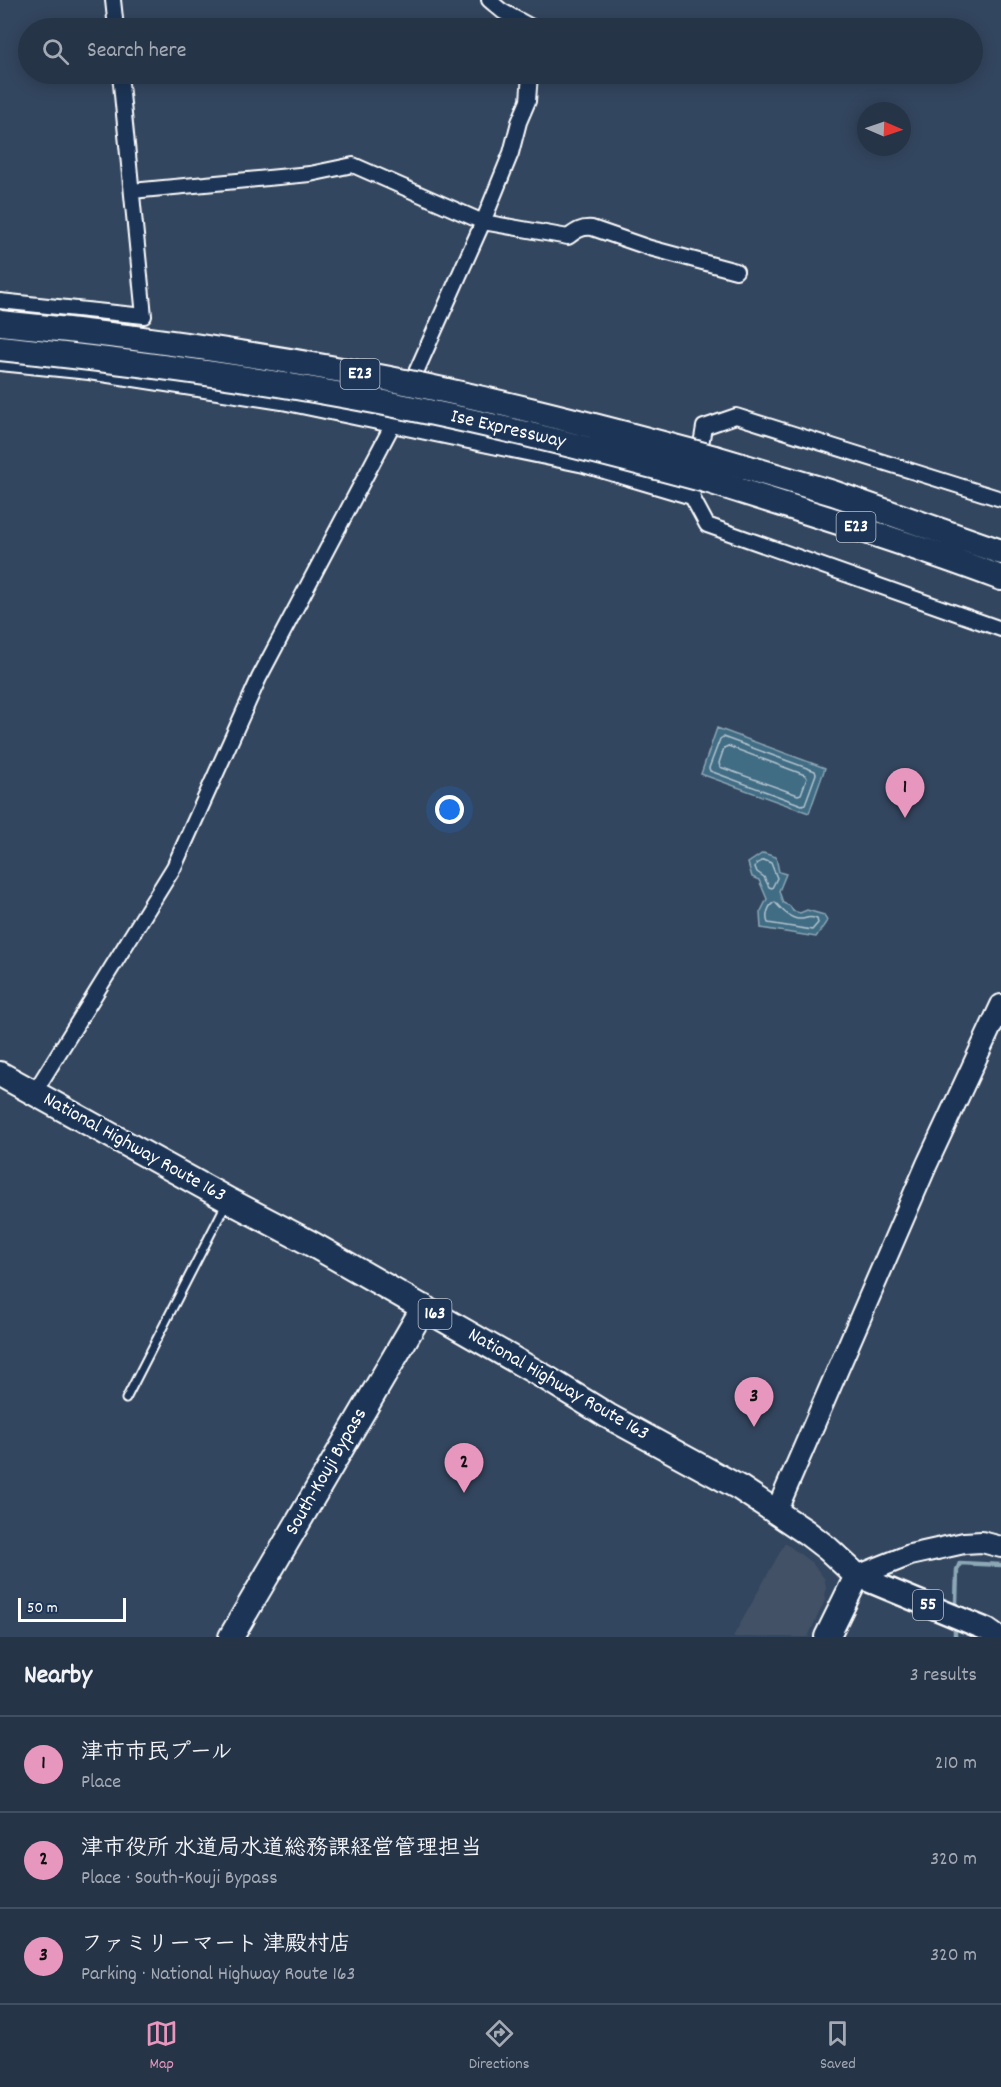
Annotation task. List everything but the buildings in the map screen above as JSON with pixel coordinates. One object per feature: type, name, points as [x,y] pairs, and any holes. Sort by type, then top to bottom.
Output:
[{"type":"highway","name":"Ise Expressway","points":[[0,322],[105,334],[349,371],[520,407],[715,458],[833,494],[1001,552]]},
{"type":"highway","name":"Ise Expressway","points":[[0,348],[220,374],[344,395],[515,430],[701,489],[826,517],[1001,578]]},
{"type":"highway","name":"National Highway Route 163","points":[[0,1074],[310,1243],[424,1307],[608,1416],[740,1488],[828,1549],[857,1576]]},
{"type":"highway","name":"South-Kouji Bypass","points":[[231,1637],[424,1307]]},
{"type":"highway","points":[[827,1637],[857,1576]]},
{"type":"main road","name":"55","points":[[857,1576],[988,1630],[998,1637]]},
{"type":"street","points":[[113,0],[115,18]]},
{"type":"street","points":[[489,0],[515,18]]},
{"type":"street","points":[[0,301],[144,316],[121,84]]},
{"type":"street","points":[[34,1092],[174,867],[259,678],[392,426],[483,222],[511,153],[519,122],[528,101],[529,84]]},
{"type":"street","points":[[132,191],[310,174],[353,165],[483,222],[568,237],[578,229],[592,228],[650,248],[736,272]]},
{"type":"street","points":[[0,363],[89,372],[282,402],[701,489]]},
{"type":"street","points":[[1001,499],[735,416],[704,427],[701,489],[707,525],[1001,630]]},
{"type":"street","points":[[776,1512],[927,1164],[1001,1005]]},
{"type":"street","points":[[857,1576],[910,1555],[964,1543],[982,1542],[1001,1547]]},
{"type":"lane","points":[[126,1399],[228,1200]]},
{"type":"shaded area","points":[[785,1543],[812,1563],[824,1578],[825,1600],[808,1637],[733,1637]]},
{"type":"water","points":[[717,728],[825,768],[809,813],[701,774]]},
{"type":"water","points":[[763,853],[776,857],[779,872],[786,874],[779,891],[783,903],[790,906],[793,911],[800,913],[807,910],[824,915],[827,921],[816,937],[761,928],[760,913],[767,899],[759,880],[752,877],[748,863]]},
{"type":"waterway","points":[[956,1603],[957,1570],[960,1563],[1001,1565]]},
{"type":"waterway","points":[[955,1630],[955,1637]]},
{"type":"place","name":"津市市民プール","points":[[905,818]]},
{"type":"place","name":"ファミリーマート 津殿村店","points":[[754,1427]]},
{"type":"place","name":"津市役所 水道局水道総務課経営管理担当","points":[[464,1493]]}]
